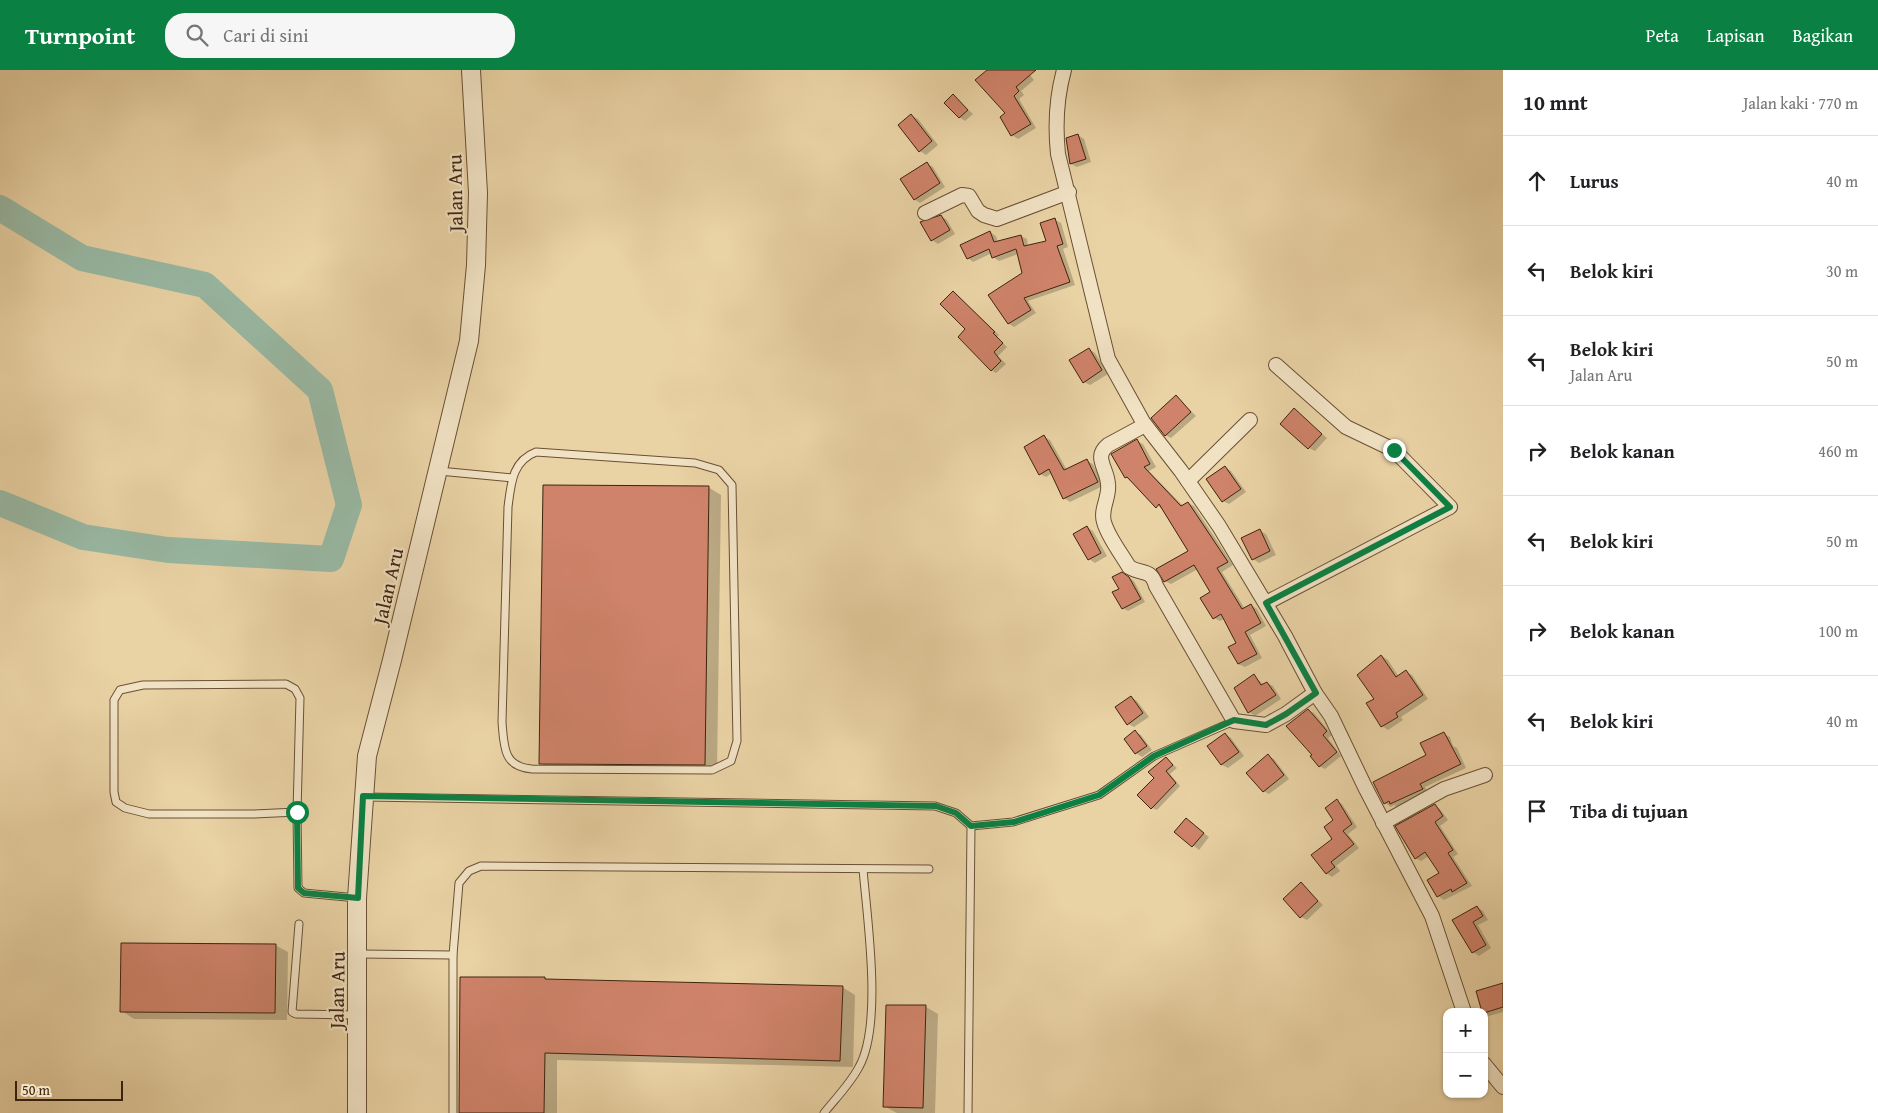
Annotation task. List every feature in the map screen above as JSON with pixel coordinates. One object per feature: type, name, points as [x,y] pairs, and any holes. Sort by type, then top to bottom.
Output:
[{"type":"street","name":"Jalan Aru","points":[[357,1113],[358,898],[363,796],[369,747],[392,660],[436,471],[469,341],[476,265],[478,192],[471,70]]},
{"type":"street","points":[[1064,70],[1055,122],[1058,154],[1069,192],[1096,318],[1108,359],[1145,425],[1188,481],[1219,526],[1331,716],[1383,824],[1413,876],[1432,916],[1463,1008]]},
{"type":"street","points":[[925,213],[962,195],[973,199],[978,211],[984,216],[997,218],[1069,192]]},
{"type":"street","points":[[1266,603],[1450,507],[1394,450],[1346,426],[1276,365]]},
{"type":"street","points":[[1188,481],[1250,420]]},
{"type":"street","points":[[1145,425],[1108,445],[1100,458],[1108,481],[1109,495],[1103,512],[1104,522],[1128,567],[1148,573],[1154,578],[1156,586],[1234,720],[1266,725],[1286,714],[1316,693]]},
{"type":"street","points":[[1383,824],[1444,789],[1485,775]]},
{"type":"street","points":[[1488,1069],[1503,1087]]},
{"type":"lane","points":[[536,452],[695,463],[719,470],[732,485],[737,741],[731,761],[712,770],[532,769],[521,768],[512,762],[505,751],[502,722],[508,506],[512,478],[525,456],[536,452]]},
{"type":"lane","points":[[436,471],[512,478]]},
{"type":"lane","points":[[297,812],[149,814],[125,808],[116,802],[114,792],[114,700],[120,690],[143,685],[277,684],[286,684],[295,689],[300,698],[297,812],[298,888],[304,893],[358,898]]},
{"type":"lane","points":[[363,796],[936,806],[956,813],[971,826],[1014,822],[1099,795],[1154,756],[1234,720]]},
{"type":"lane","points":[[968,1113],[971,826]]},
{"type":"lane","points":[[453,1113],[453,955],[459,883],[469,871],[481,866],[929,870]]},
{"type":"lane","points":[[824,1113],[860,1066],[870,1036],[871,966],[863,869]]},
{"type":"lane","points":[[299,924],[292,1012],[296,1014],[357,1015]]},
{"type":"lane","points":[[359,954],[453,955]]},
{"type":"building","points":[[987,70],[1036,70],[1016,87],[1019,91],[1014,96],[1031,124],[1011,136],[1000,117],[1005,113],[975,80]]},
{"type":"building","points":[[953,94],[968,110],[959,118],[944,103]]},
{"type":"building","points":[[911,114],[932,141],[919,152],[898,125]]},
{"type":"building","points":[[1078,134],[1086,159],[1070,164],[1066,138]]},
{"type":"building","points":[[927,162],[940,183],[914,200],[900,179]]},
{"type":"building","points":[[941,215],[950,230],[931,241],[920,222]]},
{"type":"building","points":[[1055,218],[1063,244],[1057,246],[1070,282],[1024,298],[1031,310],[1008,324],[988,295],[1022,273],[1016,249],[992,258],[989,249],[967,259],[960,245],[990,231],[994,242],[1021,235],[1024,246],[1046,241],[1040,223]]},
{"type":"building","points":[[953,291],[995,332],[993,333],[1003,343],[994,352],[1001,361],[991,371],[958,337],[965,329],[940,304]]},
{"type":"building","points":[[1089,348],[1102,370],[1083,383],[1069,360]]},
{"type":"building","points":[[1176,395],[1191,412],[1165,436],[1151,418]]},
{"type":"building","points":[[1294,408],[1322,434],[1308,449],[1280,424]]},
{"type":"building","points":[[1044,435],[1064,470],[1087,459],[1098,482],[1063,499],[1049,469],[1039,475],[1024,447]]},
{"type":"building","points":[[1137,439],[1150,464],[1144,467],[1181,506],[1188,502],[1228,562],[1217,568],[1242,609],[1251,604],[1261,623],[1245,632],[1257,654],[1238,664],[1228,647],[1236,643],[1221,614],[1213,619],[1200,598],[1210,592],[1194,565],[1164,582],[1156,569],[1188,551],[1159,504],[1156,508],[1127,477],[1125,478],[1111,454]]},
{"type":"building","points":[[1225,466],[1241,489],[1222,502],[1206,479]]},
{"type":"building","points":[[543,485],[709,486],[705,765],[539,764]]},
{"type":"building","points":[[1087,526],[1101,553],[1088,560],[1073,534]]},
{"type":"building","points":[[1260,529],[1270,551],[1252,560],[1241,538]]},
{"type":"building","points":[[1122,572],[1129,577],[1141,599],[1122,609],[1112,592],[1119,589],[1112,577]]},
{"type":"building","points":[[1381,655],[1396,677],[1406,670],[1423,695],[1396,713],[1398,717],[1381,727],[1366,703],[1374,699],[1357,675]]},
{"type":"building","points":[[1254,674],[1261,685],[1267,682],[1276,695],[1248,713],[1234,688]]},
{"type":"building","points":[[1131,696],[1143,713],[1127,725],[1115,707]]},
{"type":"building","points":[[1308,709],[1327,731],[1323,735],[1337,752],[1319,767],[1310,756],[1312,755],[1286,726]]},
{"type":"building","points":[[1135,730],[1147,746],[1135,754],[1124,739]]},
{"type":"building","points":[[1444,732],[1461,764],[1420,784],[1423,789],[1390,804],[1389,801],[1384,804],[1373,782],[1426,755],[1420,743]]},
{"type":"building","points":[[1225,733],[1239,752],[1221,765],[1207,746]]},
{"type":"building","points":[[1268,754],[1284,775],[1263,792],[1246,773]]},
{"type":"building","points":[[1166,757],[1173,765],[1166,771],[1176,783],[1151,809],[1137,795],[1154,778],[1148,772]]},
{"type":"building","points":[[1337,799],[1352,824],[1343,831],[1354,844],[1331,862],[1335,867],[1326,874],[1311,855],[1332,839],[1324,827],[1333,820],[1325,808]]},
{"type":"building","points":[[1435,804],[1443,816],[1435,822],[1453,850],[1448,853],[1467,883],[1452,892],[1451,889],[1437,897],[1427,880],[1439,873],[1425,852],[1415,859],[1395,826]]},
{"type":"building","points":[[1186,818],[1204,833],[1192,847],[1174,832]]},
{"type":"building","points":[[1301,882],[1318,901],[1300,918],[1283,899]]},
{"type":"building","points":[[1477,906],[1483,916],[1473,922],[1486,945],[1472,953],[1452,920]]},
{"type":"building","points":[[121,943],[276,944],[275,1013],[120,1012]]},
{"type":"building","points":[[460,977],[545,977],[545,979],[843,986],[840,1061],[545,1053],[544,1113],[459,1113]]},
{"type":"building","points":[[1503,983],[1503,1007],[1488,1012],[1488,1008],[1481,1008],[1476,991]]},
{"type":"building","points":[[886,1005],[926,1005],[923,1108],[883,1107]]},
{"type":"waterway","points":[[0,208],[82,258],[205,285],[320,390],[349,505],[331,559],[168,550],[83,537],[0,503]]},
{"type":"route","points":[[297,812],[298,888],[300,891],[304,893],[358,898],[363,796],[936,806],[956,813],[971,826],[1014,822],[1099,795],[1154,756],[1234,720],[1266,725],[1286,714],[1316,693],[1266,603],[1450,507],[1394,450]]}]
